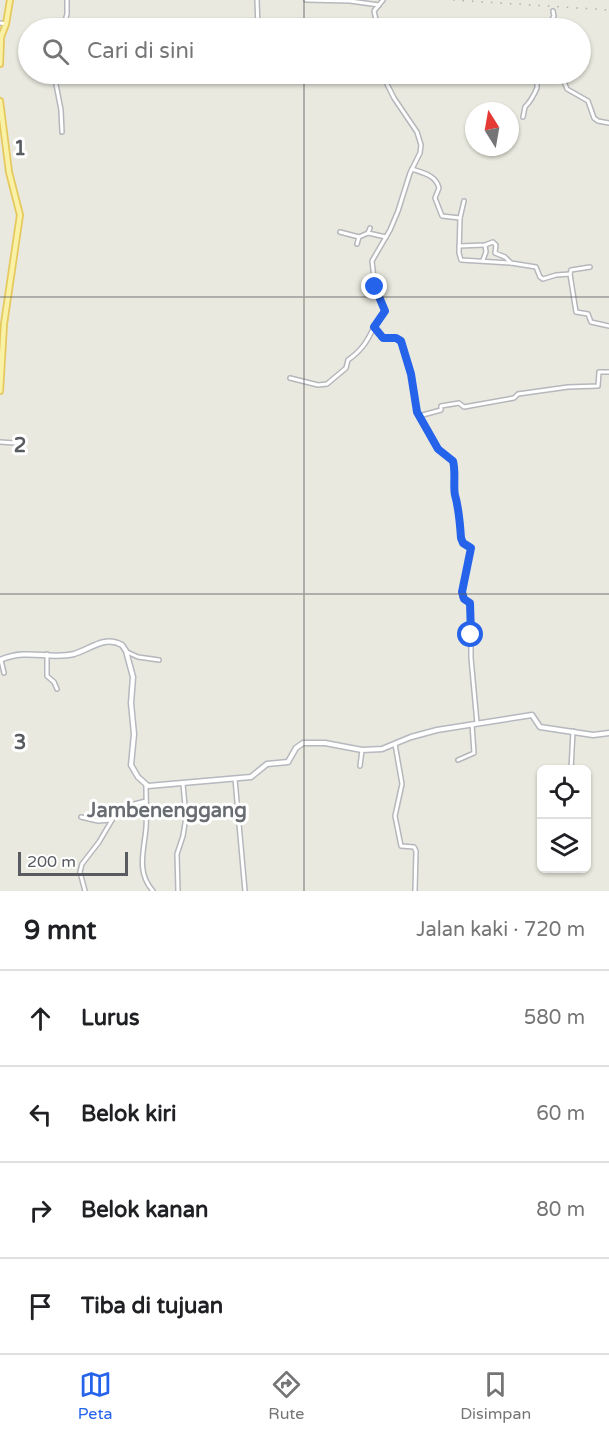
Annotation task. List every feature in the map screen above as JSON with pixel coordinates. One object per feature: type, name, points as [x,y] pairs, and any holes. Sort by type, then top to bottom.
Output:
[{"type":"main road","points":[[0,64],[0,37],[10,0]]},
{"type":"main road","points":[[0,101],[9,172],[20,215],[2,335],[0,391]]},
{"type":"street","points":[[66,18],[67,0]]},
{"type":"street","points":[[257,0],[258,18]]},
{"type":"street","points":[[306,0],[350,1],[379,5]]},
{"type":"street","points":[[376,18],[374,11],[383,0]]},
{"type":"street","points":[[553,11],[553,18]]},
{"type":"street","points":[[56,84],[62,132]]},
{"type":"street","points":[[290,378],[318,385],[333,381],[346,368],[348,360],[367,342],[385,311],[375,287],[372,261],[398,211],[412,169],[420,153],[420,139],[387,84]]},
{"type":"street","points":[[523,117],[525,107],[530,103],[537,84]]},
{"type":"street","points":[[564,84],[571,92],[588,101],[594,118],[609,123]]},
{"type":"street","points":[[412,169],[427,174],[437,181],[439,188],[435,198],[442,216],[460,218]]},
{"type":"street","points":[[464,201],[460,218],[461,260],[536,267],[543,279],[570,274]]},
{"type":"street","points":[[368,233],[370,228]]},
{"type":"street","points":[[340,232],[359,237],[368,233],[386,237]]},
{"type":"street","points":[[357,244],[359,237]]},
{"type":"street","points":[[459,246],[485,245],[495,242],[495,252],[511,263]]},
{"type":"street","points":[[483,261],[486,252],[485,245]]},
{"type":"street","points":[[590,267],[572,268],[570,274],[576,312],[588,314],[590,321],[609,326]]},
{"type":"street","points":[[374,327],[383,338],[396,338],[401,341],[419,416],[438,449],[453,461],[461,538],[463,543],[471,548],[462,592],[471,608],[471,658],[477,723]]},
{"type":"street","points":[[419,416],[441,410],[441,406],[459,403],[464,407],[514,398],[518,394],[568,387],[598,386],[599,372],[609,372]]},
{"type":"street","points":[[0,442],[15,443]]},
{"type":"street","points":[[4,672],[1,660],[24,653],[70,654],[96,644],[118,643],[126,651],[138,657],[159,660]]},
{"type":"street","points":[[126,651],[133,677],[134,734],[130,761],[135,772],[146,785],[153,787],[253,777],[267,764],[288,762],[296,747],[303,742],[325,743],[362,750],[382,749],[416,735],[529,716],[540,727],[552,730],[593,735],[609,733]]},
{"type":"street","points":[[46,654],[47,676],[54,682],[57,689]]},
{"type":"street","points":[[458,760],[474,753],[472,724]]},
{"type":"street","points":[[571,765],[573,731]]},
{"type":"street","points":[[395,744],[402,784],[395,816],[401,846],[414,847],[416,851],[415,891]]},
{"type":"street","points":[[360,766],[362,750]]},
{"type":"street","points":[[235,779],[245,891]]},
{"type":"street","points":[[178,891],[177,854],[186,817],[183,784]]},
{"type":"street","points":[[146,785],[146,826],[141,860],[146,882],[153,891]]},
{"type":"street","points":[[85,891],[80,872],[82,864],[94,850],[112,820],[116,808],[146,801]]},
{"type":"street","points":[[81,817],[98,821],[112,820]]},
{"type":"railway","points":[[453,0],[609,10]]},
{"type":"district","name":"Jambenenggang","points":[[167,810]]},
{"type":"route","points":[[375,287],[385,311],[374,327],[383,338],[396,338],[401,341],[411,374],[417,412],[438,449],[453,461],[461,538],[463,543],[471,548],[462,597],[470,603],[471,635]]}]
